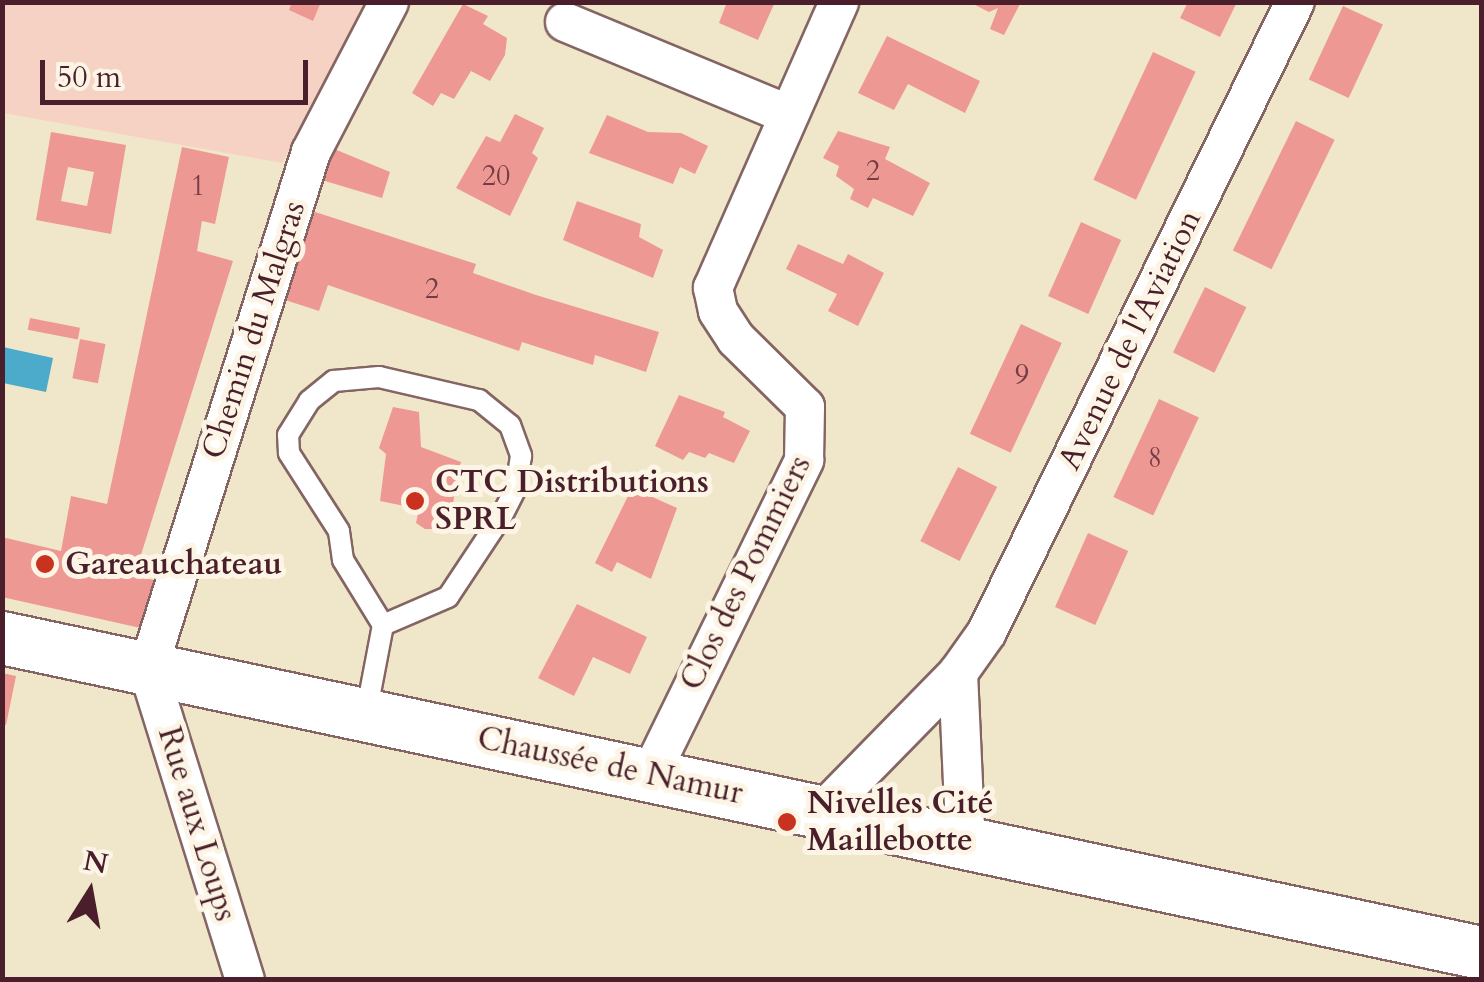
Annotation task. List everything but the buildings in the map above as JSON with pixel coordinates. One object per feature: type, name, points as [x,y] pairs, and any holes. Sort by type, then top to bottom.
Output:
[{"type":"street","name":"Chemin du Malgras","points":[[148,669],[310,152],[388,2]]},
{"type":"street","name":"Clos des Pommiers","points":[[650,775],[806,450],[806,407],[736,339],[718,311],[713,288],[840,2]]},
{"type":"street","name":"Avenue de l'Aviation","points":[[821,813],[958,674],[987,632],[1295,2]]},
{"type":"street","points":[[565,22],[787,114]]},
{"type":"street","name":"Chaussée de Namur","points":[[2,638],[650,775],[966,848],[1482,953]]},
{"type":"street","name":"Rue aux Loups","points":[[148,669],[245,980]]},
{"type":"street","points":[[958,674],[966,848]]},
{"type":"lane","points":[[366,714],[383,625],[344,560],[340,532],[290,453],[288,435],[308,400],[334,381],[378,377],[479,400],[510,425],[521,456],[516,488],[501,518],[448,597],[383,625]]},
{"type":"shaded area","points":[[2,3],[374,3],[282,163],[3,113]]},
{"type":"water","points":[[3,347],[53,358],[46,392],[3,383]]},
{"type":"place","name":"CTC Distributions SPRL","points":[[415,501]]},
{"type":"place","name":"Gareauchateau","points":[[45,564]]},
{"type":"place","name":"Nivelles Cité Maillebotte","points":[[787,822]]}]
